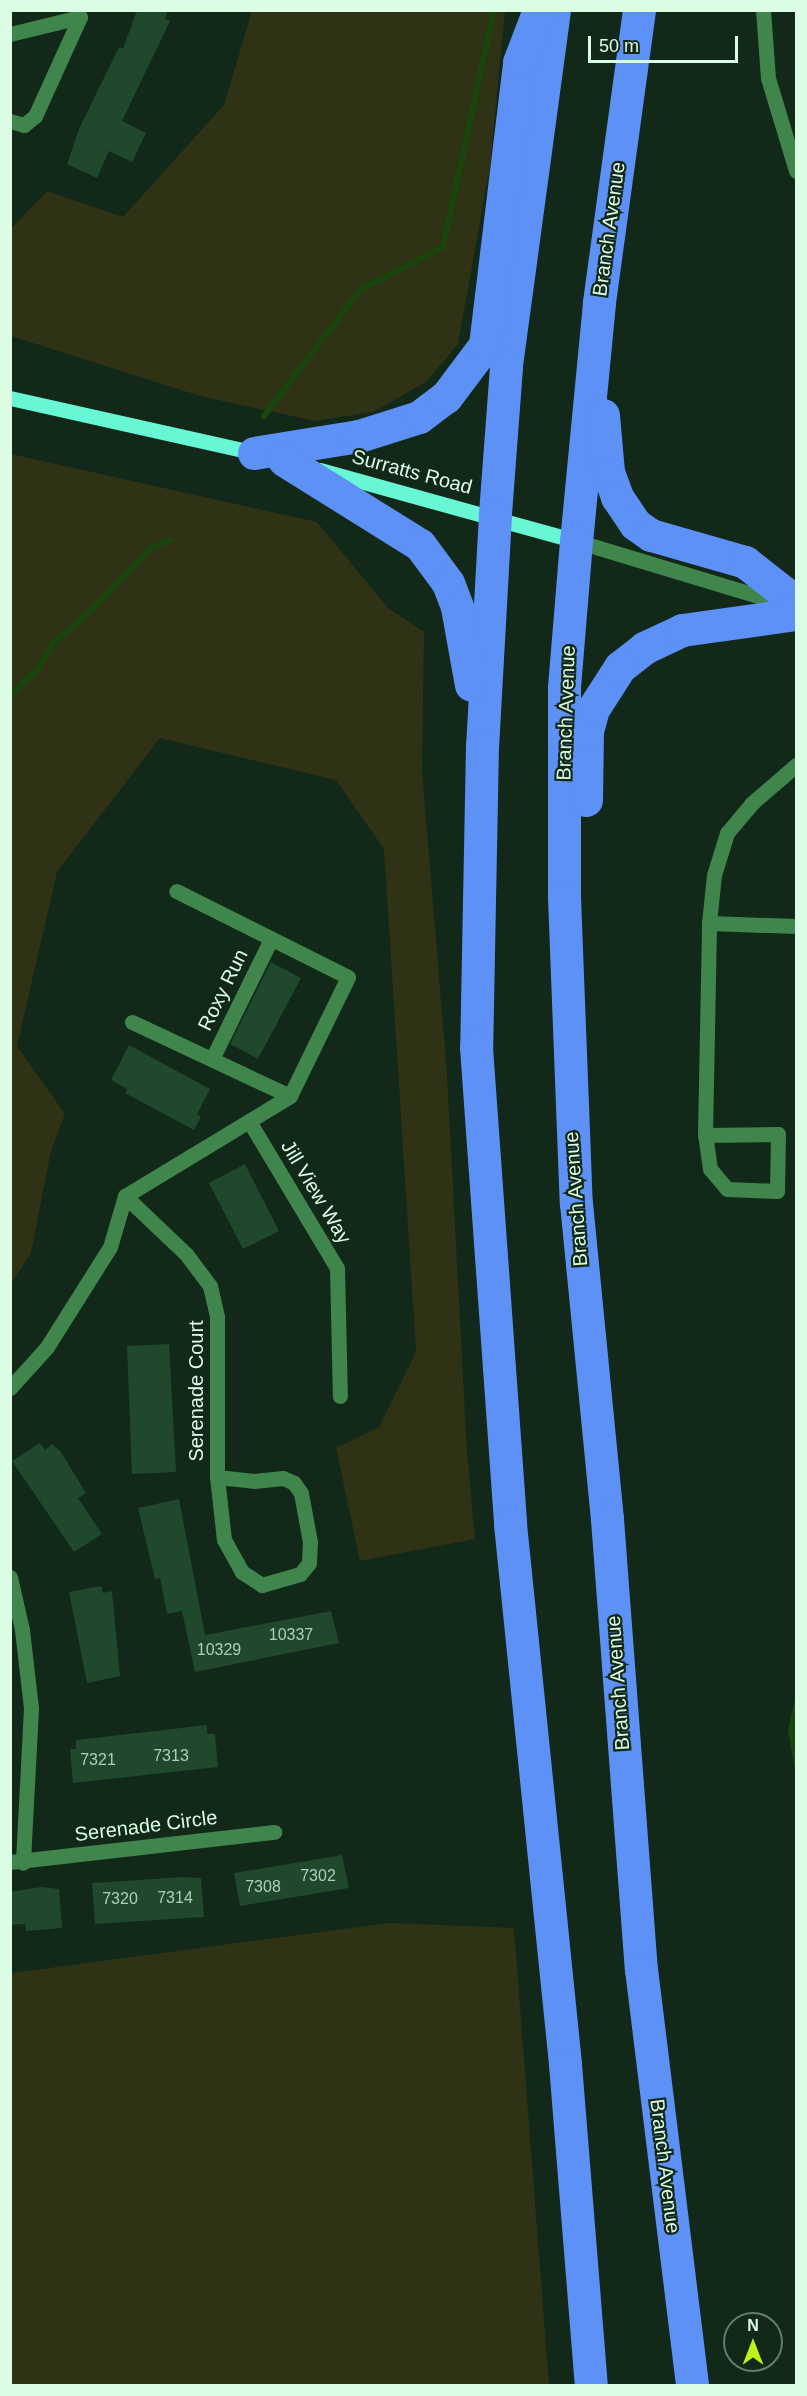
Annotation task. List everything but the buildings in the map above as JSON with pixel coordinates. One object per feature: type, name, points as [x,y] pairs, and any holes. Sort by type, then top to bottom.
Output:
[{"type":"highway","points":[[269,456],[359,436],[419,417],[446,397],[485,345],[519,62],[539,10]]},
{"type":"highway","points":[[554,10],[506,367],[482,745],[476,1047],[485,1202],[510,1524],[566,2064],[591,2385]]},
{"type":"highway","name":"Branch Avenue","points":[[639,10],[598,303],[576,541],[564,688],[564,897],[576,1203],[607,1519],[641,1969],[692,2385]]},
{"type":"highway","points":[[598,303],[604,449],[608,472],[625,512],[651,535],[746,562],[796,602]]},
{"type":"highway","points":[[269,456],[407,535],[434,562],[457,607],[482,745]]},
{"type":"highway","points":[[564,897],[584,871],[587,731],[592,709],[609,679],[644,648],[682,630],[796,614]]},
{"type":"main road","name":"Surratts Road","points":[[10,398],[269,456],[495,515],[576,541]]},
{"type":"street","points":[[763,10],[768,78],[796,171]]},
{"type":"street","points":[[10,34],[82,14]]},
{"type":"street","points":[[10,121],[24,126],[35,116],[82,14]]},
{"type":"street","name":"Surratts Road","points":[[576,541],[796,608]]},
{"type":"street","points":[[705,1135],[778,1134],[777,1191],[727,1189],[710,1169],[705,1135],[709,923],[714,875],[728,833],[751,804],[796,765]]},
{"type":"street","points":[[10,1388],[48,1347],[104,1257],[125,1196],[290,1096],[348,977],[176,891]]},
{"type":"street","points":[[709,923],[796,926]]},
{"type":"street","name":"Roxy Run","points":[[212,1059],[271,939]]},
{"type":"street","points":[[132,1022],[290,1096]]},
{"type":"street","name":"Jill View Way","points":[[249,1120],[337,1268],[340,1396]]},
{"type":"street","name":"Serenade Court","points":[[125,1196],[186,1254],[210,1286],[217,1317],[217,1477],[224,1540],[242,1572],[262,1585],[300,1574],[309,1563],[310,1542],[301,1493],[294,1483],[282,1478],[254,1481],[217,1477]]},
{"type":"street","name":"Serenade Circle","points":[[10,1577],[22,1630],[31,1708],[17,1863],[274,1832]]},
{"type":"shaded area","points":[[252,11],[505,11],[490,166],[458,344],[426,382],[373,412],[315,421],[200,396],[11,336],[10,230],[47,191],[123,217],[224,105]]},
{"type":"shaded area","points":[[11,454],[317,522],[388,608],[424,632],[422,770],[447,1075],[467,1452],[475,1539],[360,1561],[336,1448],[379,1427],[416,1352],[384,849],[336,780],[160,738],[57,872],[17,1046],[65,1114],[51,1151],[31,1253],[11,1284]]},
{"type":"shaded area","points":[[796,1694],[796,1774],[788,1731]]},
{"type":"shaded area","points":[[389,1923],[514,1928],[549,2385],[11,2385],[11,1973]]},
{"type":"waterway","points":[[264,416],[360,290],[443,247],[494,10]]},
{"type":"waterway","points":[[10,695],[37,670],[54,642],[89,613],[151,548],[170,540]]}]
